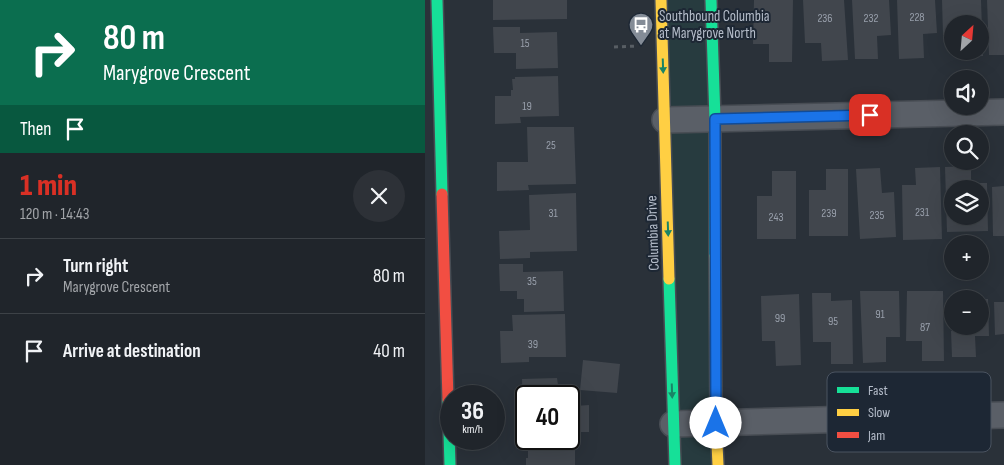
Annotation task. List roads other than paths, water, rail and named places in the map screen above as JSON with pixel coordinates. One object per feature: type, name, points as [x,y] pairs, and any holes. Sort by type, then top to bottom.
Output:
[{"type":"street","points":[[437,0],[450,465]]},
{"type":"street","name":"Columbia Drive","points":[[661,0],[675,465]]},
{"type":"street","points":[[711,0],[715,119],[716,423],[718,465]]},
{"type":"street","points":[[665,120],[1004,112]]},
{"type":"street","points":[[991,415],[1004,415]]},
{"type":"street","points":[[673,424],[827,420]]},
{"type":"place","name":"Southbound Columbia at Marygrove North","points":[[641,46]]}]
